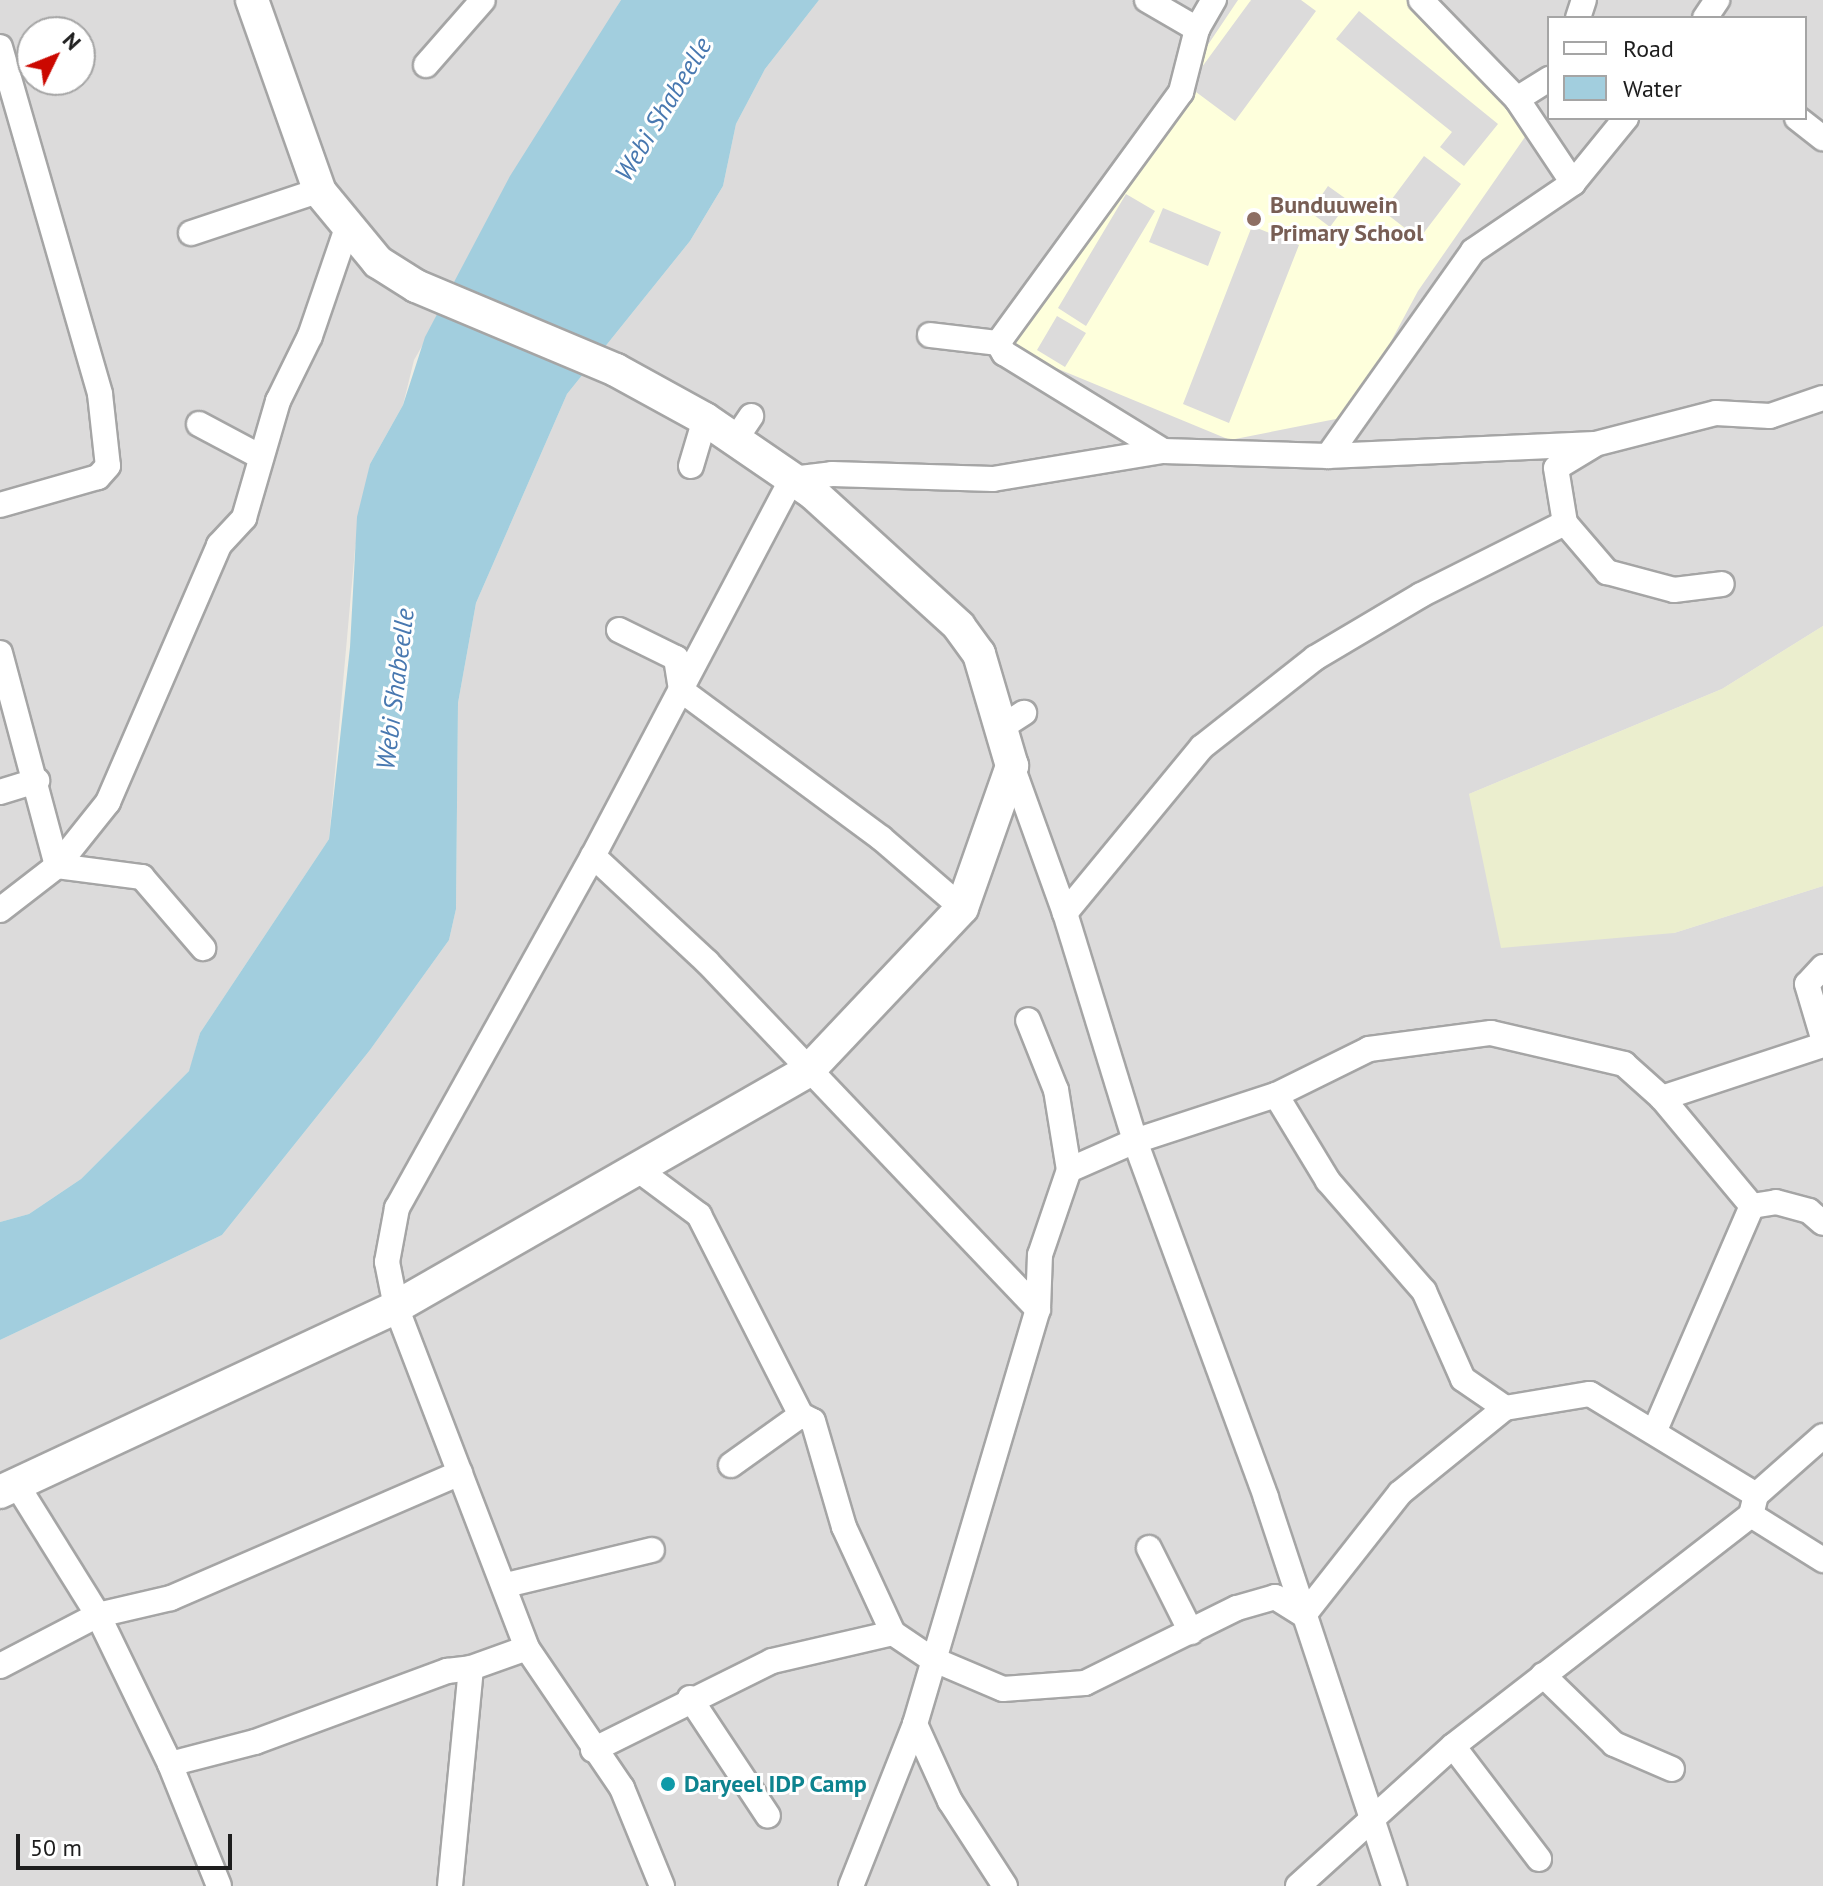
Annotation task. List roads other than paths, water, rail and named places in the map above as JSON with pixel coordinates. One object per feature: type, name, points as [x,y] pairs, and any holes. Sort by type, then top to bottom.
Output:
[{"type":"street","points":[[219,1886],[170,1764],[98,1615],[8,1488],[396,1307],[640,1171],[808,1071],[962,908],[1012,766],[1012,721],[979,654],[959,626],[792,479],[743,428],[705,419],[616,370],[416,286],[378,262],[349,222],[320,190],[252,0]]},
{"type":"street","points":[[426,65],[483,0]]},
{"type":"street","points":[[1147,0],[1197,29]]},
{"type":"street","points":[[998,343],[1181,92],[1197,29],[1214,0]]},
{"type":"street","points":[[1421,0],[1517,99],[1573,183]]},
{"type":"street","points":[[0,47],[100,394],[108,466],[98,477],[0,505]]},
{"type":"street","points":[[1517,99],[1547,80]]},
{"type":"street","points":[[1328,456],[1473,251],[1573,183],[1624,120]]},
{"type":"street","points":[[1800,120],[1823,138]]},
{"type":"street","points":[[191,233],[320,190]]},
{"type":"street","points":[[0,910],[57,866],[108,802],[219,545],[244,518],[261,457],[349,222]]},
{"type":"street","points":[[930,335],[998,343]]},
{"type":"street","points":[[998,343],[1004,353],[1163,451]]},
{"type":"street","points":[[792,479],[832,474],[993,479],[1163,451],[1328,456],[1595,444],[1716,413],[1770,416],[1823,398]]},
{"type":"street","points":[[691,466],[705,419]]},
{"type":"street","points":[[199,424],[261,457]]},
{"type":"street","points":[[1595,444],[1556,468],[1565,523],[1607,572],[1674,590],[1722,584]]},
{"type":"street","points":[[662,1886],[622,1788],[593,1750],[527,1648],[506,1585],[396,1307],[387,1262],[397,1208],[593,856],[792,479]]},
{"type":"street","points":[[1065,913],[1202,747],[1315,658],[1421,595],[1565,523]]},
{"type":"street","points":[[619,630],[676,658],[681,690],[881,838],[962,908]]},
{"type":"street","points":[[1,658],[37,781],[57,866]]},
{"type":"street","points":[[1012,766],[1065,913],[1135,1141],[1304,1615],[1394,1886]]},
{"type":"street","points":[[0,792],[37,781]]},
{"type":"street","points":[[593,856],[707,962],[1038,1309]]},
{"type":"street","points":[[57,866],[142,877],[203,948]]},
{"type":"street","points":[[1823,967],[1807,984],[1823,1038]]},
{"type":"street","points":[[851,1886],[915,1724],[930,1658],[1038,1309],[1040,1255],[1069,1170],[1056,1090],[1028,1020]]},
{"type":"street","points":[[1069,1170],[1135,1141],[1276,1095],[1369,1049],[1491,1033],[1566,1063],[1624,1064],[1662,1098],[1752,1206]]},
{"type":"street","points":[[1662,1098],[1823,1045]]},
{"type":"street","points":[[1276,1095],[1328,1181],[1424,1291],[1463,1379],[1505,1408]]},
{"type":"street","points":[[640,1171],[699,1215],[801,1415],[813,1421],[844,1527],[893,1633],[930,1658],[1003,1689],[1085,1683],[1171,1637],[1191,1632],[1237,1608],[1275,1597],[1304,1615]]},
{"type":"street","points":[[1752,1206],[1776,1202],[1809,1211],[1823,1223]]},
{"type":"street","points":[[1655,1430],[1752,1206]]},
{"type":"street","points":[[1304,1615],[1400,1493],[1505,1408],[1590,1394],[1655,1430],[1823,1560]]},
{"type":"street","points":[[731,1465],[801,1415]]},
{"type":"street","points":[[1298,1886],[1453,1746],[1754,1505],[1823,1436]]},
{"type":"street","points":[[0,1666],[98,1615],[171,1598],[460,1473]]},
{"type":"street","points":[[1149,1548],[1191,1632]]},
{"type":"street","points":[[506,1585],[652,1550]]},
{"type":"street","points":[[593,1750],[690,1698],[772,1661],[893,1633]]},
{"type":"street","points":[[170,1764],[255,1742],[447,1671],[471,1668],[527,1648]]},
{"type":"street","points":[[450,1886],[471,1668]]},
{"type":"street","points":[[1543,1675],[1614,1744],[1672,1769]]},
{"type":"street","points":[[690,1698],[768,1816]]},
{"type":"street","points":[[915,1724],[950,1801],[1005,1886]]},
{"type":"street","points":[[1453,1746],[1539,1859]]},
{"type":"water","name":"Webi Shabeelle","points":[[621,0],[819,0],[765,69],[736,124],[723,186],[690,241],[567,394],[476,603],[458,703],[456,909],[449,940],[370,1050],[222,1235],[0,1340],[0,1222],[29,1214],[81,1179],[189,1071],[200,1033],[329,839],[350,647],[357,517],[370,464],[403,405],[425,337],[510,176]]},
{"type":"place","name":"Bunduuwein Primary School","points":[[1254,219]]},
{"type":"place","name":"Daryeel IDP Camp","points":[[668,1784]]}]
